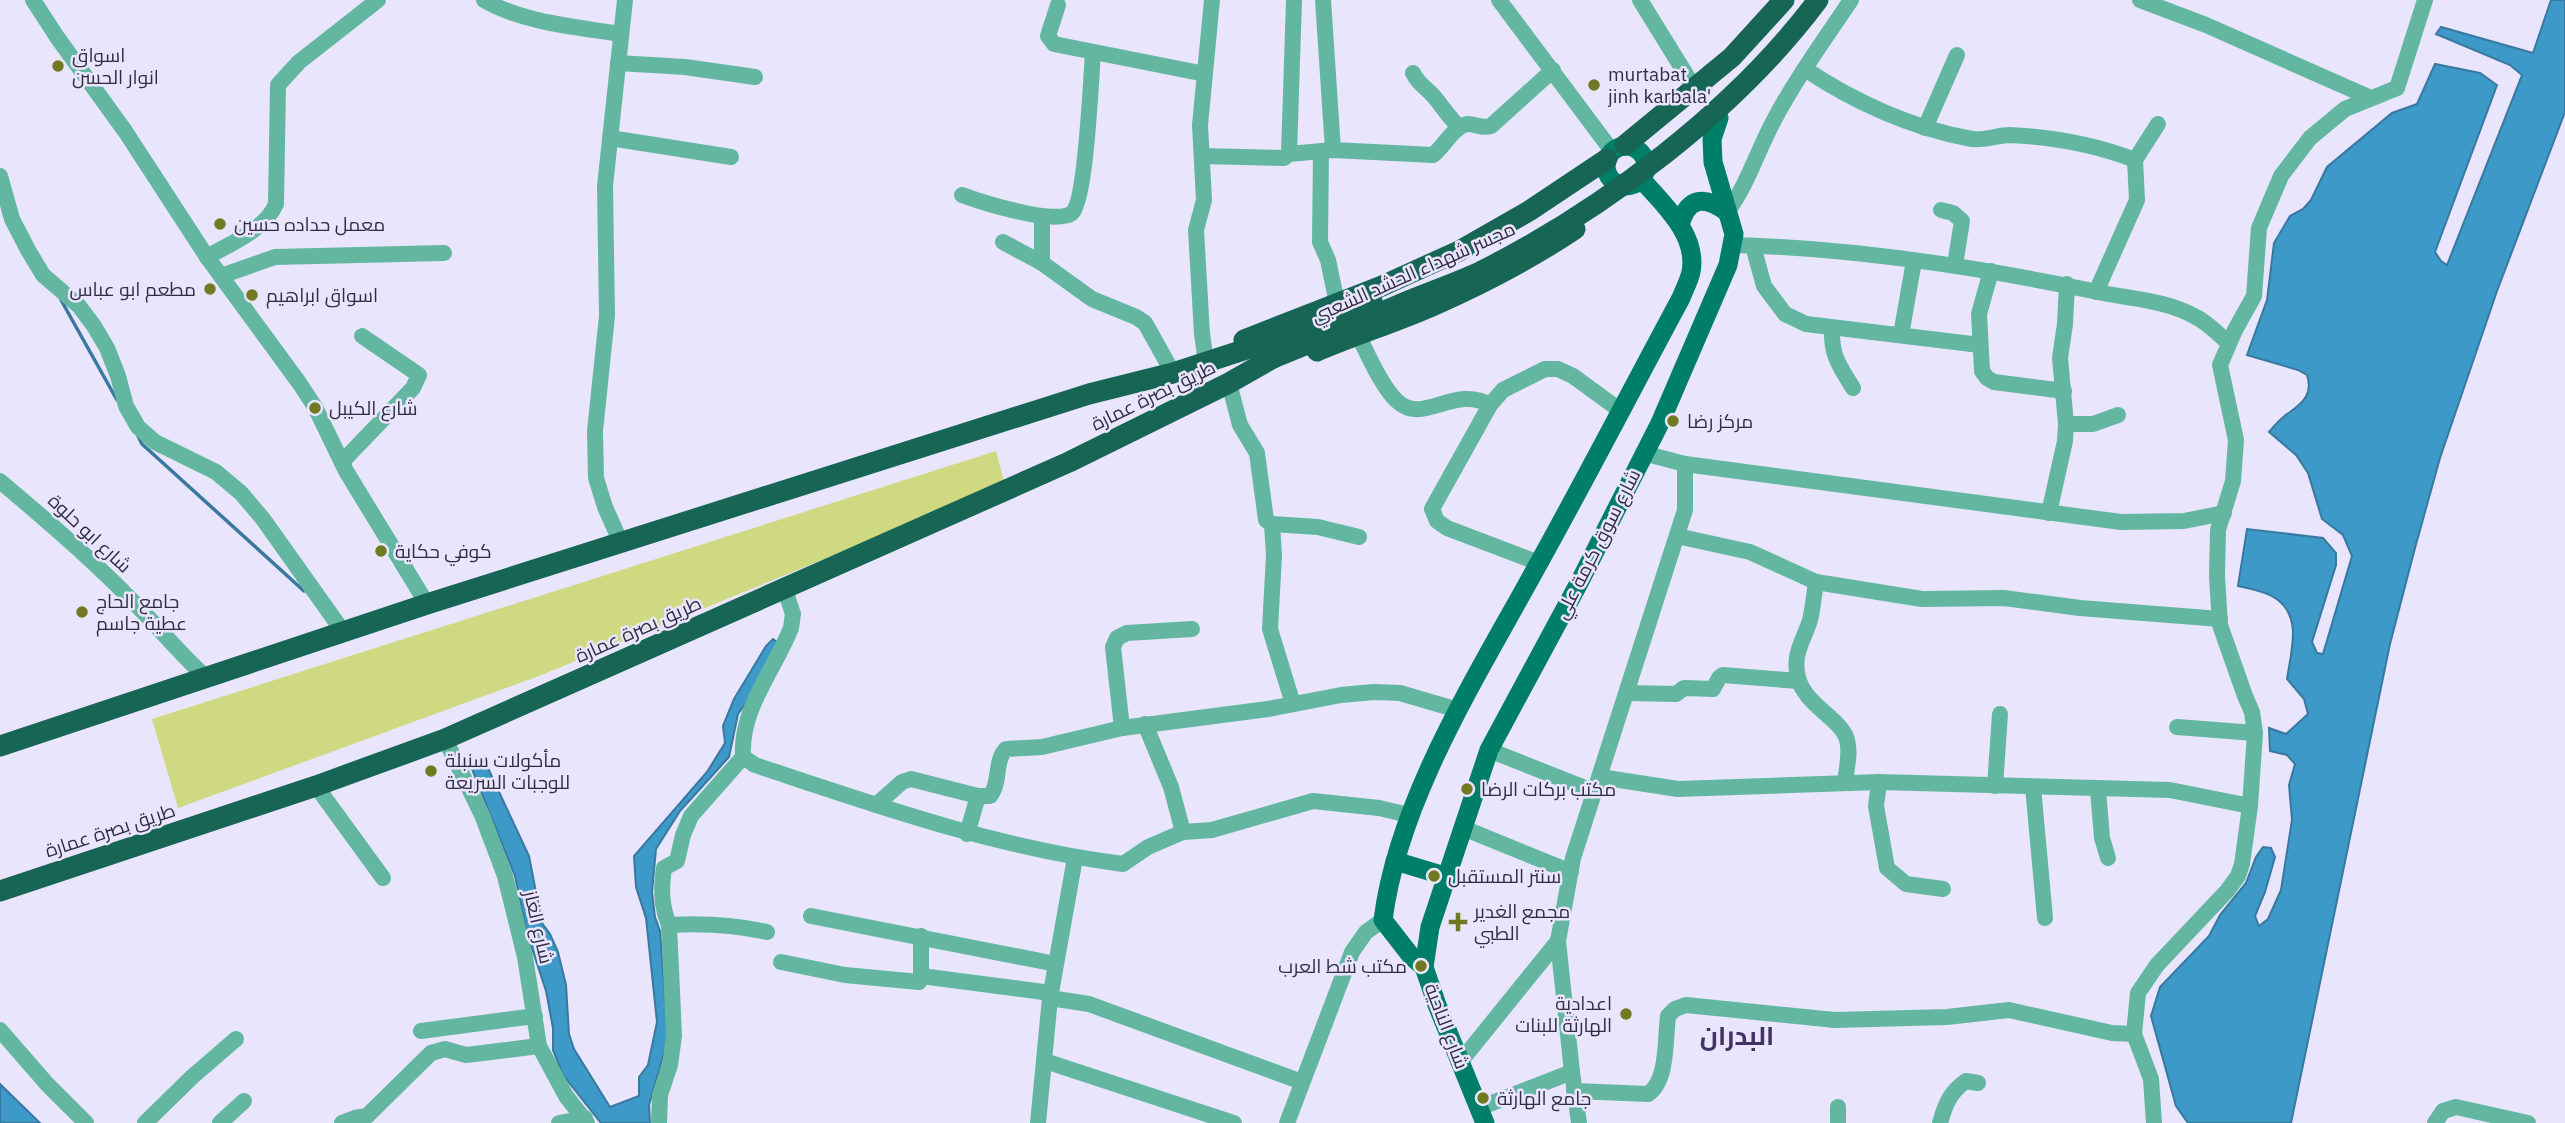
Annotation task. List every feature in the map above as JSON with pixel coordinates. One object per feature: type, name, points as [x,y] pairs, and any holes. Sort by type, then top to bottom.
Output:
[{"type":"highway","points":[[1206,362],[1220,348],[1382,286],[1459,251],[1529,211],[1615,152],[1695,89],[1731,57],[1784,0]]},
{"type":"highway","points":[[1269,351],[1430,280],[1509,241],[1573,205],[1690,115],[1757,50],[1801,0]]},
{"type":"highway","name":"مجسر شهداء الحشد الشعبي","points":[[1269,351],[1477,273],[1580,216],[1694,129],[1767,59],[1818,0]]},
{"type":"highway","points":[[1229,383],[1430,307],[1541,251],[1620,195],[1719,118],[1769,72],[1831,0]]},
{"type":"highway","points":[[1678,103],[1678,123],[1689,132],[1702,132]]},
{"type":"highway","name":"طريق بصرة عمارة","points":[[0,746],[427,604],[1089,394],[1206,362],[1269,351]]},
{"type":"highway","name":"طريق بصرة عمارة","points":[[0,891],[316,786],[445,739],[1069,462],[1229,383],[1269,351]]},
{"type":"main road","name":"شارع سوق كرمة علي","points":[[1424,967],[1430,927],[1445,876],[1489,750],[1579,583],[1660,423],[1728,265],[1734,234],[1713,162],[1712,139],[1719,118]]},
{"type":"main road","points":[[1640,151],[1647,165],[1638,180],[1619,185],[1608,174],[1615,152],[1640,151]]},
{"type":"main road","points":[[1424,967],[1383,920],[1395,861],[1409,815],[1458,710],[1621,411],[1681,298],[1691,272],[1691,245],[1680,225],[1638,180]]},
{"type":"main road","points":[[1680,225],[1682,215],[1689,205],[1700,201],[1714,202],[1727,212]]},
{"type":"main road","points":[[1395,861],[1445,876]]},
{"type":"main road","points":[[1395,936],[1413,936],[1430,927]]},
{"type":"main road","name":"شارع الناحية","points":[[1424,967],[1482,1115]]},
{"type":"street","points":[[33,0],[125,131],[207,257],[300,384],[315,407],[342,462],[427,604]]},
{"type":"street","points":[[207,257],[258,227],[271,215],[276,204],[278,85],[299,62],[378,0]]},
{"type":"street","points":[[484,0],[510,12],[621,34]]},
{"type":"street","points":[[621,542],[605,507],[597,478],[594,431],[607,316],[605,186],[625,0]]},
{"type":"street","points":[[1206,362],[1196,229],[1204,200],[1200,125],[1212,0]]},
{"type":"street","points":[[1290,154],[1294,0]]},
{"type":"street","points":[[1323,0],[1327,151],[1320,242],[1328,260],[1337,303]]},
{"type":"street","points":[[1499,0],[1615,152]]},
{"type":"street","points":[[1640,0],[1695,89]]},
{"type":"street","points":[[1727,212],[1739,197],[1753,161],[1775,118],[1851,0]]},
{"type":"street","points":[[2140,0],[2206,25],[2371,98]]},
{"type":"street","points":[[2150,1122],[2151,1079],[2134,1034],[2136,1005],[2144,982],[2238,876],[2250,806],[2255,733],[2252,712],[2220,619],[2218,530],[2233,481],[2236,440],[2220,365],[2254,296],[2259,228],[2281,176],[2310,138],[2346,109],[2397,88],[2426,0]]},
{"type":"street","points":[[1058,5],[1048,36],[1054,44],[1205,74]]},
{"type":"street","points":[[962,195],[983,203],[1042,217],[1072,213],[1076,206],[1084,167],[1093,52]]},
{"type":"street","points":[[1926,128],[1957,55]]},
{"type":"street","points":[[618,63],[685,67],[755,77]]},
{"type":"street","points":[[1805,69],[1830,85],[1926,128],[1976,139],[2008,135],[2074,143],[2136,160]]},
{"type":"street","points":[[1202,156],[1284,158],[1290,154],[1327,151],[1433,155],[1459,127],[1468,124],[1485,128],[1491,126],[1553,70]]},
{"type":"street","points":[[1413,73],[1419,85],[1433,95],[1459,127]]},
{"type":"street","points":[[2096,292],[2137,200],[2136,160],[2158,124]]},
{"type":"street","points":[[610,138],[732,157]]},
{"type":"street","points":[[0,176],[12,219],[28,250],[43,275],[79,306],[94,326],[107,348],[126,406],[138,427],[155,442],[216,472],[241,492],[344,633]]},
{"type":"street","points":[[1941,211],[1953,213],[1962,221],[1955,265]]},
{"type":"street","points":[[1041,263],[1042,217]]},
{"type":"street","points":[[1003,242],[1041,263],[1092,299],[1145,323],[1173,373]]},
{"type":"street","points":[[1732,245],[1789,246],[1955,265],[2067,284],[2160,303],[2196,317],[2230,343]]},
{"type":"street","points":[[1753,246],[1764,286],[1785,314],[1806,324],[1980,345]]},
{"type":"street","points":[[221,276],[275,257],[444,253]]},
{"type":"street","points":[[1901,335],[1914,261]]},
{"type":"street","points":[[1991,271],[1979,314],[1980,345],[1986,378],[1994,382],[2064,391]]},
{"type":"street","points":[[2049,513],[2065,441],[2060,358],[2067,284]]},
{"type":"street","points":[[1832,328],[1831,348],[1853,388]]},
{"type":"street","points":[[1358,335],[1398,402],[1412,409],[1426,409],[1466,397],[1479,398],[1490,405]]},
{"type":"street","points":[[342,462],[413,388],[419,375],[362,336]]},
{"type":"street","points":[[1539,564],[1447,528],[1437,521],[1432,509],[1490,405],[1503,390],[1545,369],[1558,369],[1573,376],[1621,411]]},
{"type":"street","points":[[1229,383],[1240,425],[1258,453],[1266,520],[1272,524],[1318,527],[1359,537]]},
{"type":"street","points":[[2066,424],[2093,424],[2118,415]]},
{"type":"street","points":[[1643,453],[1685,464],[2121,522],[2184,521],[2224,513]]},
{"type":"street","points":[[1579,1123],[1558,941],[1571,872],[1685,510],[1685,464]]},
{"type":"street","name":"شارع ابو حلوة","points":[[0,481],[74,546],[147,616],[182,656],[207,677]]},
{"type":"street","points":[[1272,524],[1274,555],[1270,629],[1293,705]]},
{"type":"street","points":[[1676,536],[1750,552],[1816,582],[1922,599],[2004,598],[2080,608],[2220,619]]},
{"type":"street","points":[[1816,582],[1809,623],[1801,638],[1796,668],[1804,693],[1845,733],[1849,744],[1845,783]]},
{"type":"street","points":[[659,1123],[660,1095],[670,1065],[674,1036],[669,925],[663,911],[660,891],[664,868],[677,861],[682,835],[691,816],[743,757],[742,740],[748,713],[791,628],[793,614],[785,590]]},
{"type":"street","points":[[1122,727],[1113,647],[1117,638],[1127,633],[1192,629]]},
{"type":"street","points":[[1627,693],[1676,694],[1684,688],[1713,689],[1723,675],[1798,681]]},
{"type":"street","points":[[876,805],[902,782],[911,779],[978,796],[990,796],[996,789],[1001,754],[1006,749],[1042,747],[1122,727],[1374,692],[1400,693],[1458,710]]},
{"type":"street","points":[[1995,786],[2000,714]]},
{"type":"street","points":[[1145,724],[1171,787],[1183,832]]},
{"type":"street","points":[[2177,727],[2255,733]]},
{"type":"street","name":"شارع الغاز","points":[[445,739],[482,814],[505,876],[525,957],[540,1045],[566,1096],[586,1121]]},
{"type":"street","points":[[1489,750],[1598,784],[1678,789],[1879,782],[2170,790],[2250,806]]},
{"type":"street","points":[[743,757],[755,765],[967,834],[1075,858],[1123,864],[1148,847],[1183,832],[1212,830],[1313,802],[1379,808],[1409,815]]},
{"type":"street","points":[[1879,782],[1876,806],[1887,868],[1906,884],[1943,889]]},
{"type":"street","points":[[316,786],[383,878]]},
{"type":"street","points":[[2033,787],[2045,918]]},
{"type":"street","points":[[2098,789],[2102,838],[2108,858]]},
{"type":"street","points":[[967,834],[978,796]]},
{"type":"street","points":[[1463,828],[1571,872]]},
{"type":"street","points":[[1038,1123],[1050,995],[1075,858]]},
{"type":"street","points":[[811,916],[1056,964]]},
{"type":"street","points":[[1287,1123],[1352,952],[1366,932],[1383,920]]},
{"type":"street","points":[[669,925],[690,923],[738,926],[767,932]]},
{"type":"street","points":[[781,962],[845,975],[919,982],[921,936]]},
{"type":"street","points":[[1461,1061],[1558,941]]},
{"type":"street","points":[[921,976],[1050,995],[1089,1004],[1302,1082]]},
{"type":"street","points":[[1574,1091],[1648,1094],[1655,1089],[1661,1079],[1668,1016],[1675,1009],[1686,1005],[1835,1020],[1947,1017],[2009,1010],[2112,1033],[2134,1034]]},
{"type":"street","points":[[421,1031],[535,1016]]},
{"type":"street","points":[[0,1030],[47,1084],[86,1123]]},
{"type":"street","points":[[145,1123],[236,1039]]},
{"type":"street","points":[[342,1123],[370,1120],[431,1053],[444,1049],[466,1055],[540,1045]]},
{"type":"street","points":[[1045,1061],[1234,1123]]},
{"type":"street","points":[[1482,1115],[1572,1072]]},
{"type":"street","points":[[1940,1123],[1946,1103],[1956,1088],[1966,1081],[1978,1083]]},
{"type":"street","points":[[220,1123],[244,1101]]},
{"type":"street","points":[[2435,1123],[2443,1111],[2456,1107],[2528,1123]]},
{"type":"street","points":[[559,1123],[586,1121]]},
{"type":"green space","points":[[996,451],[1005,485],[539,676],[178,808],[152,719]]},
{"type":"water","points":[[2551,0],[2565,0],[2565,112],[2497,291],[2440,458],[2415,548],[2390,644],[2291,1123],[2188,1123],[2176,1106],[2151,1016],[2160,987],[2209,936],[2220,915],[2246,883],[2263,847],[2271,848],[2275,857],[2255,916],[2259,926],[2268,919],[2281,890],[2292,820],[2289,785],[2295,764],[2287,755],[2270,751],[2269,728],[2286,734],[2308,714],[2304,699],[2287,679],[2293,635],[2289,614],[2275,598],[2238,586],[2247,529],[2323,538],[2336,553],[2336,565],[2312,642],[2317,653],[2323,654],[2352,556],[2343,535],[2322,519],[2308,473],[2296,455],[2269,432],[2306,396],[2309,387],[2307,375],[2247,355],[2267,300],[2274,243],[2290,216],[2303,209],[2311,200],[2327,167],[2392,113],[2417,104],[2435,64],[2480,73],[2497,85],[2435,252],[2447,265],[2522,75],[2510,65],[2436,34],[2441,27],[2533,53]]},
{"type":"water","points":[[773,639],[777,642],[747,702],[738,714],[729,757],[680,811],[656,849],[652,892],[660,931],[668,1039],[649,1105],[650,1123],[601,1123],[563,1075],[553,1050],[553,1028],[546,991],[527,933],[515,876],[470,764],[477,759],[487,766],[529,856],[542,923],[558,952],[566,985],[569,1034],[574,1049],[610,1107],[639,1096],[639,1077],[648,1065],[657,1022],[646,918],[636,887],[634,856],[707,772],[725,743],[723,726],[734,699]]},
{"type":"water","points":[[0,1084],[40,1123],[0,1123]]},
{"type":"waterway","points":[[61,300],[117,400]]},
{"type":"waterway","points":[[137,434],[142,444],[304,591]]},
{"type":"place","name":"اسواق انوار الحسن","points":[[58,66]]},
{"type":"place","name":"murtabat jinh karbala'","points":[[1594,85]]},
{"type":"place","name":"معمل حداده حسين","points":[[220,224]]},
{"type":"place","name":"مطعم ابو عباس","points":[[210,289]]},
{"type":"place","name":"اسواق ابراهيم","points":[[252,295]]},
{"type":"place","name":"شارع الكيبل","points":[[315,408]]},
{"type":"place","name":"مركز رضا","points":[[1673,421]]},
{"type":"place","name":"كوفي حكاية","points":[[381,551]]},
{"type":"place","name":"جامع الحاج عطية جاسم","points":[[82,612]]},
{"type":"place","name":"مأكولات سنبلة للوجبات السريعة","points":[[431,771]]},
{"type":"place","name":"مكتب بركات الرضا","points":[[1467,789]]},
{"type":"place","name":"سنتر المستقبل","points":[[1434,876]]},
{"type":"place","name":"مجمع الغدير الطبي","points":[[1458,922]]},
{"type":"place","name":"مكتب شط العرب","points":[[1421,966]]},
{"type":"place","name":"اعدادية الهارثة للبنات","points":[[1626,1014]]},
{"type":"place","name":"جامع الهارثة","points":[[1483,1098]]},
{"type":"district","name":"البدران","points":[[1737,1036]]}]
